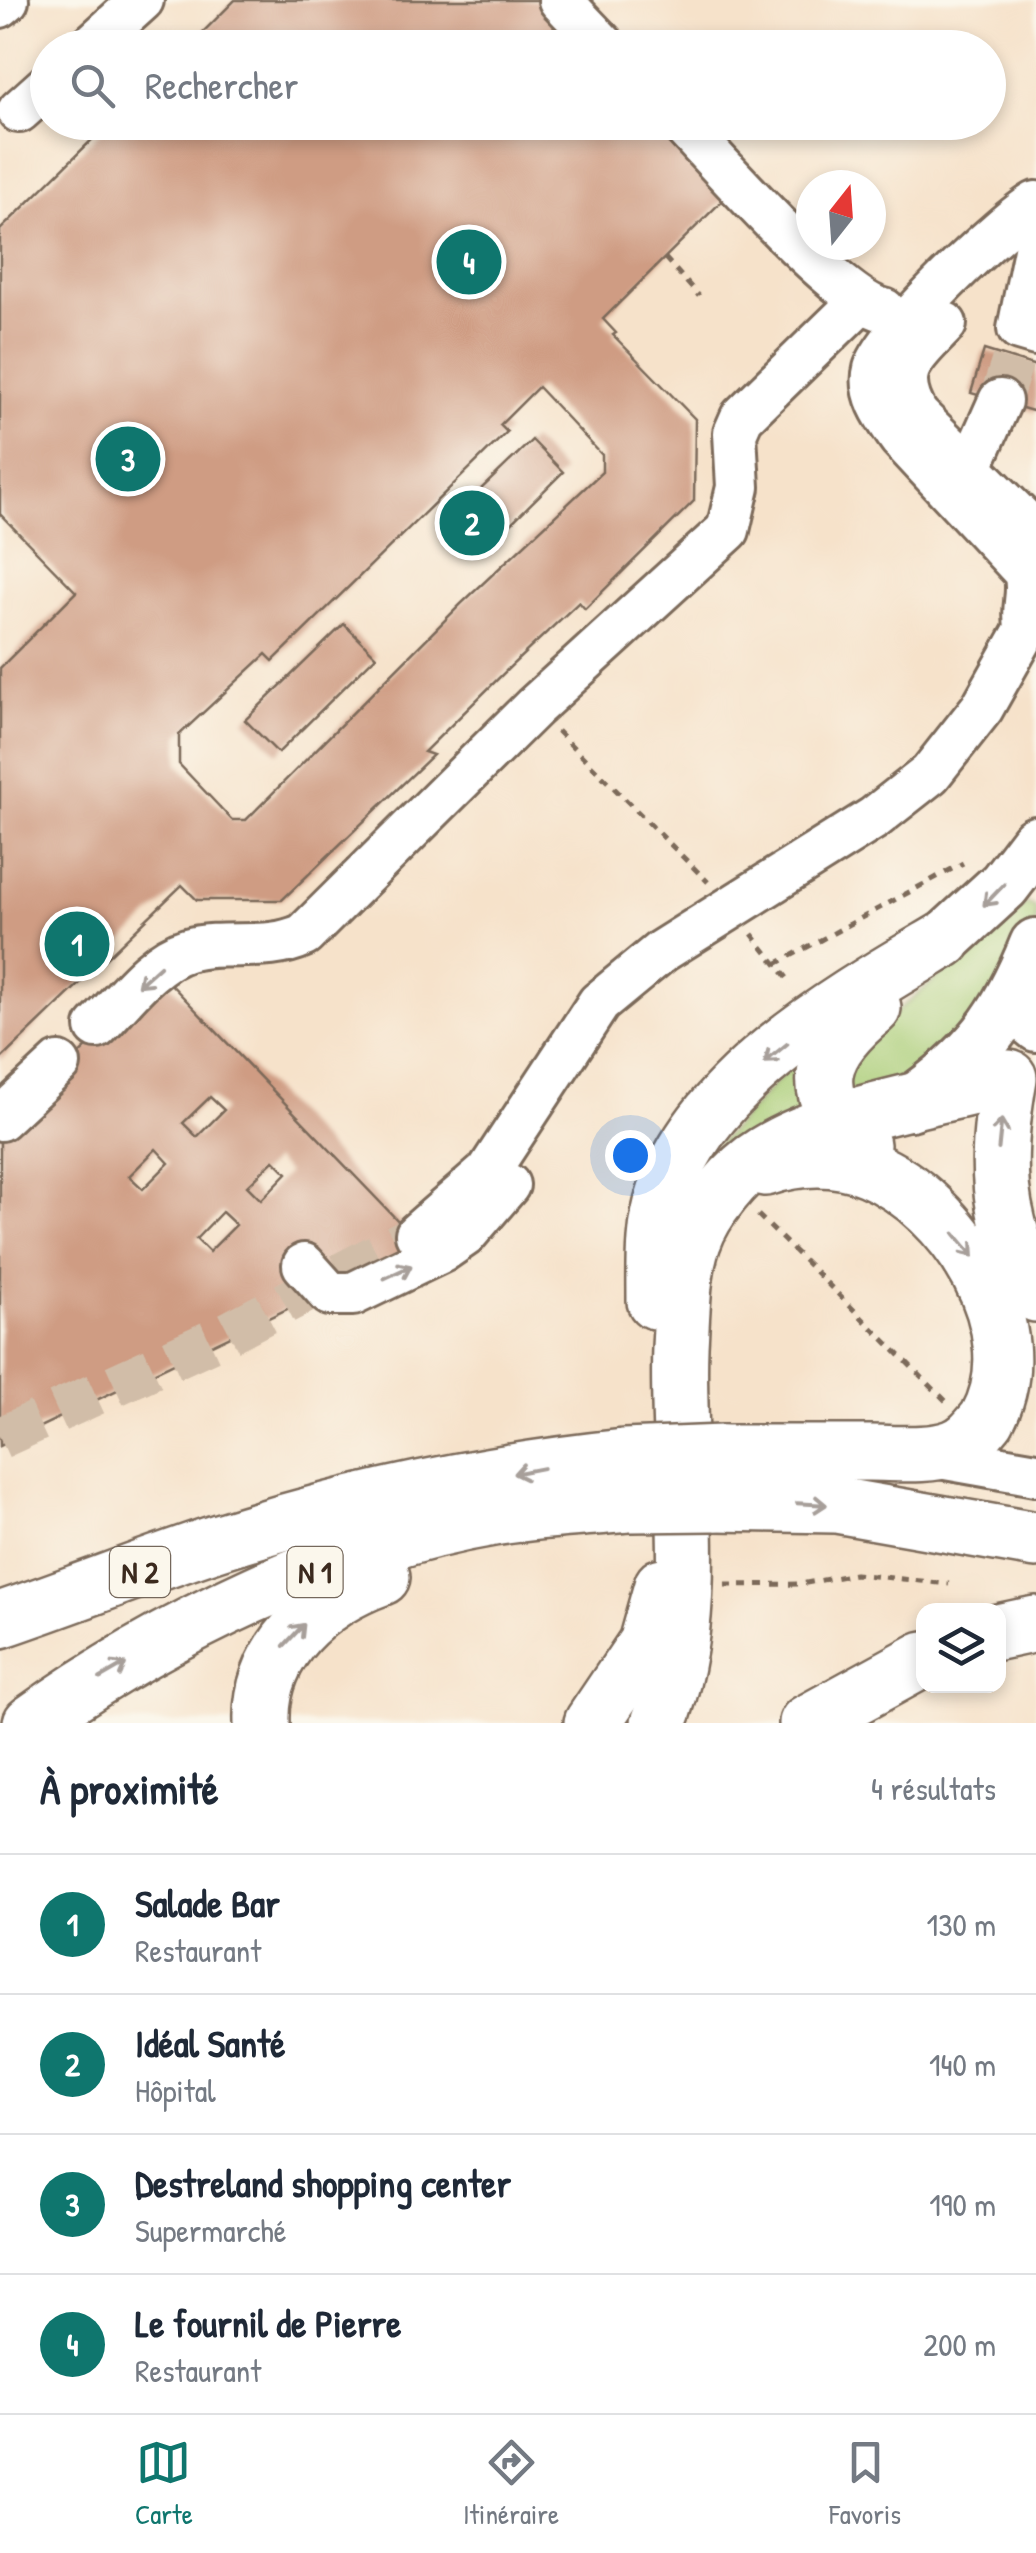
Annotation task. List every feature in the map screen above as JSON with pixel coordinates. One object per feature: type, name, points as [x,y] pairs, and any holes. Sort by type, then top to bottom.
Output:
[{"type":"highway","points":[[719,1478],[952,1448],[976,1432],[1001,1400],[1011,1356],[1009,1332],[982,1267],[927,1204],[838,1121],[824,1082],[827,1057],[835,1043],[944,940]]},
{"type":"highway","points":[[592,1723],[646,1643],[663,1584],[666,1554],[655,1259],[664,1195],[710,1117],[754,1070],[850,998],[944,940]]},
{"type":"highway","points":[[659,1723],[700,1590],[678,1406],[684,1292],[700,1226],[727,1189],[760,1156],[838,1121],[1022,1074]]},
{"type":"highway","points":[[1022,1074],[998,1145],[999,1188],[1012,1245],[1036,1294]]},
{"type":"highway","points":[[727,1189],[765,1168],[816,1157],[870,1169],[927,1204]]},
{"type":"highway","name":"N 1","points":[[719,1478],[836,1506],[1036,1540]]},
{"type":"highway","name":"N 1","points":[[0,1703],[73,1652],[165,1598],[277,1544],[426,1491],[719,1478],[1036,1502]]},
{"type":"highway","points":[[262,1723],[263,1690],[281,1650],[328,1603],[360,1585],[627,1481]]},
{"type":"highway","name":"N 1","points":[[31,1723],[67,1697],[167,1640],[328,1566],[627,1481]]},
{"type":"highway","name":"N 2","points":[[0,1620],[226,1540],[335,1510],[426,1491]]},
{"type":"highway","points":[[622,1723],[665,1658],[700,1590]]},
{"type":"highway","points":[[1006,1630],[1036,1624]]},
{"type":"highway","points":[[808,1723],[916,1663]]},
{"type":"main road","points":[[944,940],[978,912],[1027,856]]},
{"type":"main road","points":[[908,1105],[964,1064],[996,1028],[1036,945]]},
{"type":"main road","points":[[1022,1074],[1032,1014]]},
{"type":"street","points":[[0,6],[7,0]]},
{"type":"street","points":[[109,30],[142,0]]},
{"type":"street","points":[[560,0],[589,30]]},
{"type":"street","points":[[698,140],[861,301],[888,311],[924,306]]},
{"type":"street","points":[[1029,512],[963,484],[886,419],[873,384],[880,356],[924,306],[1036,218]]},
{"type":"street","points":[[1023,341],[1036,218]]},
{"type":"street","points":[[418,1234],[488,1172],[599,1003],[723,898],[874,818],[930,774],[982,708],[1031,618],[1023,609],[1029,582],[906,396],[906,372],[1036,218]]},
{"type":"street","points":[[97,1026],[174,956],[213,949],[274,946],[304,935],[534,707],[728,530],[738,487],[736,433],[742,417],[861,301]]},
{"type":"street","points":[[963,484],[1000,401]]},
{"type":"street","points":[[0,1120],[59,1064]]},
{"type":"street","points":[[304,1265],[326,1292],[344,1296],[442,1252],[465,1235],[530,1150],[552,1101],[559,1066]]},
{"type":"street","points":[[917,1454],[1036,1474]]},
{"type":"path","points":[[664,258],[700,296]]},
{"type":"path","points":[[534,707],[723,898],[798,992]]},
{"type":"path","points":[[776,964],[976,856],[1027,856]]},
{"type":"path","points":[[727,1189],[778,1231],[976,1432]]},
{"type":"path","points":[[700,1590],[801,1584],[854,1574],[949,1584]]},
{"type":"green space","points":[[1027,903],[1036,908],[1036,922],[1001,998],[891,1102],[842,1088],[854,1047]]},
{"type":"green space","points":[[799,1057],[818,1119],[724,1170],[708,1155]]},
{"type":"building","points":[[235,0],[538,0],[567,30],[205,30]]},
{"type":"building","points":[[92,140],[677,140],[729,194],[603,319],[616,333],[613,335],[695,419],[694,501],[585,609],[579,602],[511,666],[424,752],[433,755],[282,900],[197,900],[182,885],[0,1060],[0,668],[76,592],[0,514],[0,230]],"holes":[[[538,387],[602,455],[602,472],[461,604],[246,820],[232,820],[179,764],[179,735],[266,654],[273,661],[507,432],[500,425]]]},
{"type":"building","points":[[984,350],[1036,366],[1036,412],[971,393]]},
{"type":"building","points":[[532,440],[563,472],[484,550],[452,517]]},
{"type":"building","points":[[344,624],[376,656],[278,753],[245,720]]},
{"type":"building","points":[[163,976],[401,1224],[413,1249],[0,1446],[0,1128]],"holes":[[[210,1097],[224,1110],[197,1137],[183,1123]],[[156,1149],[169,1163],[143,1189],[129,1176]],[[274,1160],[287,1173],[261,1200],[247,1186]],[[222,1212],[236,1225],[209,1252],[196,1239]]]},
{"type":"tunnel","points":[[1000,401],[1013,359]]},
{"type":"tunnel","points":[[0,1438],[222,1336],[417,1234]]},
{"type":"place","name":"Le fournil de Pierre","points":[[469,262]]},
{"type":"place","name":"Destreland shopping center","points":[[128,459]]},
{"type":"place","name":"Idéal Santé","points":[[472,523]]},
{"type":"place","name":"Salade Bar","points":[[77,944]]}]
